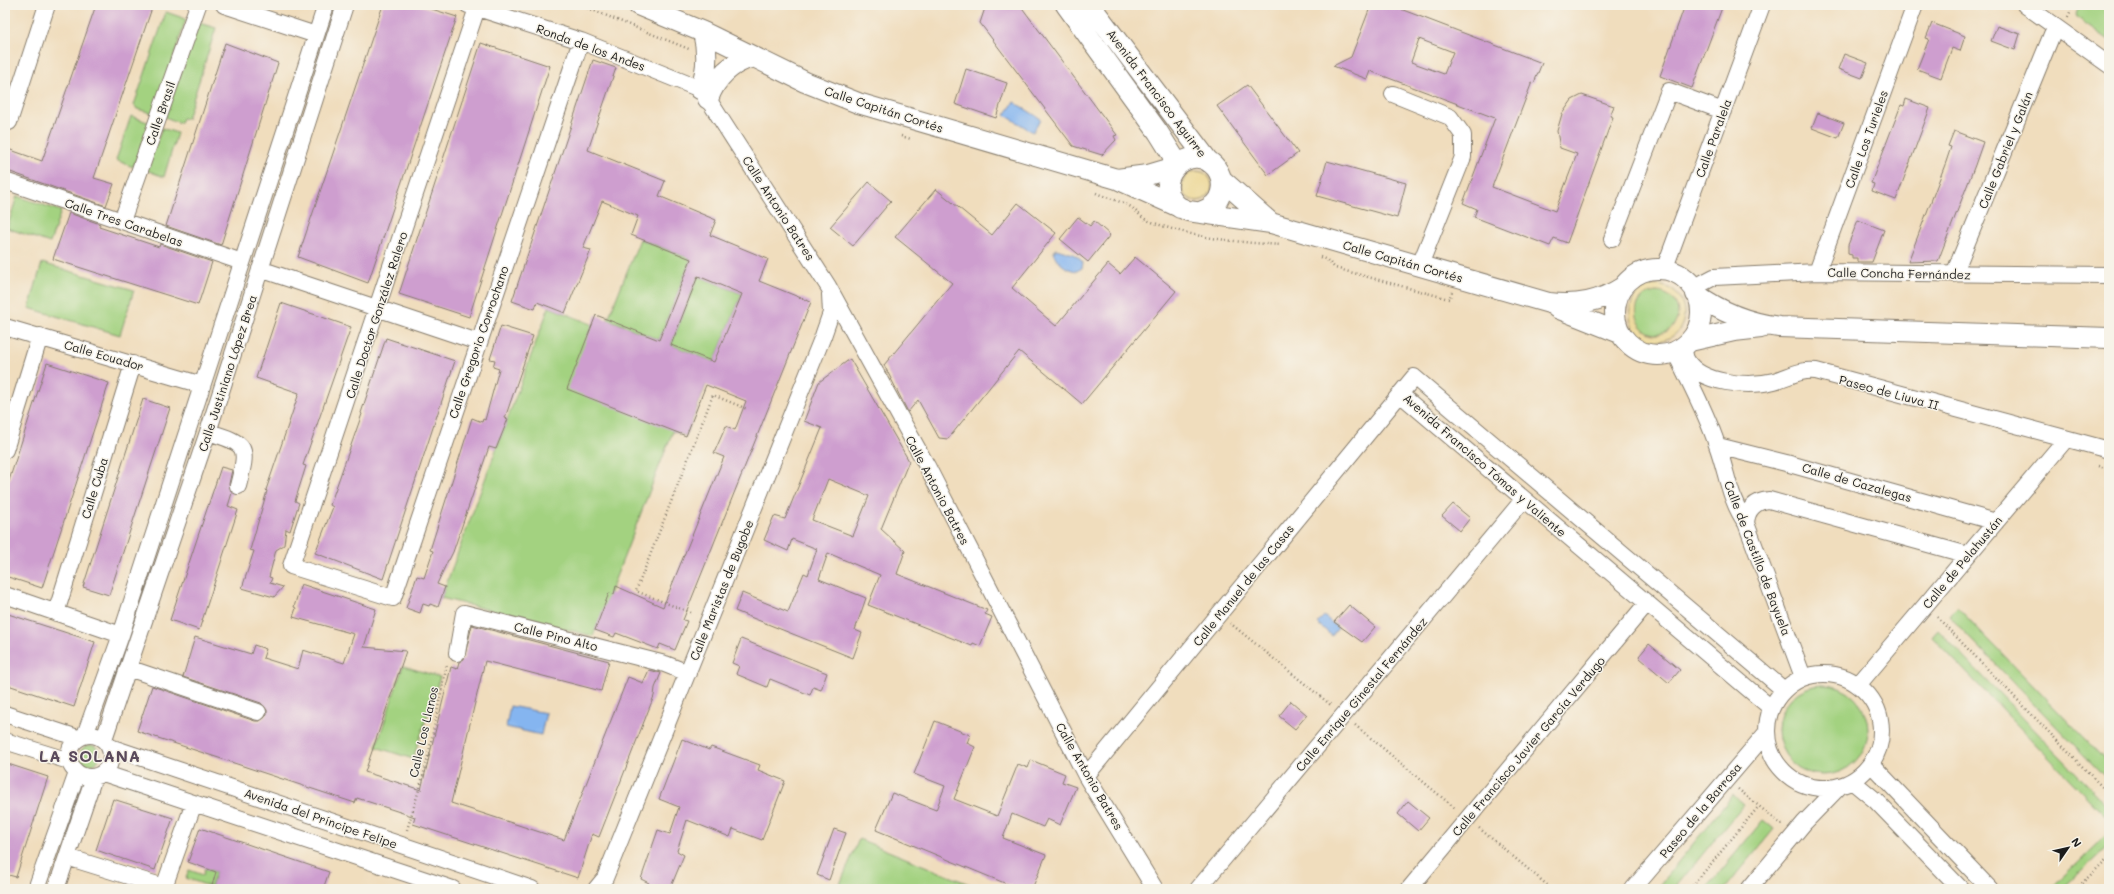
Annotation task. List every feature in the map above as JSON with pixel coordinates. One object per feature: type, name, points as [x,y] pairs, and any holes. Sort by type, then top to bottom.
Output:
[{"type":"main road","name":"Calle Capitán Cortés","points":[[638,5],[703,32],[804,82],[858,103],[1117,178],[1188,212],[1200,212],[1271,224],[1420,265],[1549,303],[1580,304],[1605,298],[1624,287]]},
{"type":"main road","name":"Avenida Francisco Aguirre","points":[[1066,5],[1158,132],[1177,166]]},
{"type":"main road","name":"Avenida Francisco Aguirre","points":[[1090,5],[1209,162]]},
{"type":"main road","points":[[703,32],[707,54],[704,94]]},
{"type":"main road","points":[[704,94],[712,88],[726,70],[736,63],[753,57]]},
{"type":"main road","name":"Calle Capitán Cortés","points":[[1117,178],[1148,175],[1177,166],[1193,158],[1209,162],[1216,169],[1221,179],[1271,224]]},
{"type":"main road","points":[[1177,166],[1170,175],[1168,187],[1172,199],[1180,208]]},
{"type":"main road","points":[[1200,212],[1212,207],[1218,200],[1222,188],[1221,179]]},
{"type":"main road","name":"Calle Capitán Cortés","points":[[1664,270],[1653,270],[1641,273],[1632,279],[1624,287],[1618,297],[1615,308],[1616,322],[1620,333],[1630,345],[1644,353],[1659,355],[1682,346],[1734,330],[1779,327]]},
{"type":"main road","points":[[1664,270],[1680,276],[1694,291],[1714,306],[1734,316],[1764,325],[1779,327],[2109,338]]},
{"type":"main road","points":[[1682,346],[1698,327],[1700,316],[1694,291]]},
{"type":"main road","name":"Calle Capitán Cortés","points":[[1534,298],[1620,333]]},
{"type":"street","points":[[7,121],[47,5]]},
{"type":"street","name":"Calle Brasil","points":[[122,221],[198,5]]},
{"type":"street","points":[[224,5],[316,35]]},
{"type":"street","name":"Calle Justiniano López Brea","points":[[81,736],[121,635],[326,5]]},
{"type":"street","name":"Calle Justiniano López Brea","points":[[107,743],[128,668],[208,432],[345,5]]},
{"type":"street","name":"Calle Paralela","points":[[1664,270],[1762,5]]},
{"type":"street","name":"Calle Los Turieles","points":[[1817,272],[1915,5]]},
{"type":"street","points":[[2024,5],[2061,22],[2109,65]]},
{"type":"street","name":"Ronda de los Andes","points":[[472,6],[581,41],[704,94]]},
{"type":"street","name":"Calle Doctor González Ralero","points":[[348,584],[292,566],[378,309],[472,6]]},
{"type":"street","name":"Calle Gabriel y Galán","points":[[1954,274],[2061,22]]},
{"type":"street","name":"Calle Gregorio Corrochano","points":[[348,584],[393,598],[478,342],[581,41]]},
{"type":"street","points":[[1612,239],[1669,91],[1723,112]]},
{"type":"street","name":"Calle Antonio Batres","points":[[704,94],[828,286],[927,466],[1086,776],[1155,889]]},
{"type":"street","points":[[1393,94],[1450,117],[1463,136],[1463,156],[1420,265]]},
{"type":"street","name":"Calle Tres Carabelas","points":[[5,181],[242,262]]},
{"type":"street","points":[[260,269],[478,342]]},
{"type":"street","name":"Calle Concha Fernández","points":[[1694,291],[1714,277],[1817,272],[1954,274],[2108,272]]},
{"type":"street","name":"Calle Maristas de Bugobe","points":[[596,889],[605,878],[823,336],[831,313],[831,297],[828,286]]},
{"type":"street","name":"Calle Ecuador","points":[[5,327],[40,336],[202,385]]},
{"type":"street","points":[[5,450],[40,336]]},
{"type":"street","name":"Paseo de Liuva II","points":[[1682,346],[1686,359],[1695,368],[1704,375],[1720,380],[1748,384],[1762,383],[1785,378],[1802,371],[1816,371],[2109,450]]},
{"type":"street","name":"Calle de Castillo de Bayuela","points":[[1682,346],[1704,411],[1718,446],[1733,500],[1746,523],[1803,677]]},
{"type":"street","name":"Calle Cuba","points":[[56,612],[133,364]]},
{"type":"street","name":"Avenida Francisco Tómas y Valiente","points":[[1771,708],[1400,394],[1414,377],[1784,690]]},
{"type":"street","name":"Calle Manuel de las Casas","points":[[1086,776],[1400,394]]},
{"type":"street","points":[[208,432],[236,441],[243,450],[245,460],[238,486]]},
{"type":"street","name":"Calle de Pelahustán","points":[[1858,685],[2066,439]]},
{"type":"street","name":"Calle de Cazalegas","points":[[1718,446],[1786,463],[1996,522]]},
{"type":"street","name":"Calle Enrique Ginestal Fernández","points":[[1198,889],[1524,499]]},
{"type":"street","points":[[1746,523],[1748,511],[1762,501],[1769,500],[1968,555]]},
{"type":"street","points":[[5,595],[121,635]]},
{"type":"street","name":"Calle Francisco Javier García Verdugo","points":[[1409,889],[1647,603]]},
{"type":"street","name":"Calle Pino Alto","points":[[452,657],[464,613],[665,664],[688,673]]},
{"type":"street","points":[[128,668],[258,712]]},
{"type":"street","points":[[1749,889],[1804,823],[1846,784],[1872,764],[1881,739],[1881,722],[1871,698],[1858,685],[1846,678],[1832,674],[1817,674],[1803,677],[1784,690],[1771,708],[1767,732],[1771,752],[1782,770],[1799,783],[1814,787],[1846,784],[1875,800],[1961,889]]},
{"type":"street","points":[[5,714],[81,736],[95,735],[107,743],[111,761],[99,775],[66,857],[56,889]]},
{"type":"street","name":"Paseo de la Barrosa","points":[[1633,889],[1767,732]]},
{"type":"street","points":[[36,889],[73,767],[70,749],[81,736]]},
{"type":"street","points":[[5,740],[73,767],[86,777],[99,775]]},
{"type":"street","name":"Avenida del Príncipe Felipe","points":[[107,743],[403,846],[532,889]]},
{"type":"street","points":[[1872,764],[1990,889]]},
{"type":"street","name":"Avenida del Príncipe Felipe","points":[[99,775],[194,803],[453,889]]},
{"type":"street","points":[[66,857],[164,886],[194,803]]},
{"type":"path","points":[[2061,22],[2073,5]]},
{"type":"path","points":[[691,613],[636,591],[712,395],[747,409]]},
{"type":"path","points":[[2098,466],[2109,469]]},
{"type":"path","points":[[1219,614],[1333,707]]},
{"type":"path","points":[[1943,623],[2109,794]]},
{"type":"path","name":"Calle Los Llanos","points":[[403,846],[426,766],[452,657]]},
{"type":"path","points":[[1353,724],[1457,810]]},
{"type":"path","points":[[1735,786],[1782,826]]},
{"type":"path","points":[[1690,889],[1759,806]]},
{"type":"path","points":[[1477,827],[1552,889]]},
{"type":"path","points":[[2076,889],[2109,857]]},
{"type":"green space","points":[[2080,5],[2109,5],[2109,40],[2075,16]]},
{"type":"green space","points":[[166,12],[186,19],[155,114],[137,109],[134,105]]},
{"type":"green space","points":[[199,23],[216,28],[187,119],[182,118],[180,123],[165,117]]},
{"type":"green space","points":[[131,116],[150,123],[133,167],[116,160]]},
{"type":"green space","points":[[162,128],[177,133],[164,177],[146,170]]},
{"type":"green space","points":[[17,196],[61,211],[50,243],[7,228]]},
{"type":"green space","points":[[640,239],[691,259],[659,340],[608,319]]},
{"type":"green space","points":[[42,263],[134,290],[120,335],[29,308]]},
{"type":"green space","points":[[698,276],[742,294],[714,362],[671,345]]},
{"type":"green space","points":[[1653,292],[1661,292],[1669,295],[1675,301],[1678,313],[1675,325],[1669,331],[1661,334],[1653,334],[1645,331],[1639,325],[1636,317],[1636,309],[1639,301],[1645,295]]},
{"type":"green space","points":[[549,307],[711,372],[686,436],[673,431],[593,636],[441,598]]},
{"type":"green space","points":[[1957,607],[2109,764],[2109,781],[1949,616]]},
{"type":"green space","points":[[1938,630],[2109,807],[2109,820],[1932,637]]},
{"type":"green space","points":[[403,666],[440,677],[413,759],[376,747]]},
{"type":"green space","points":[[1823,685],[1840,689],[1855,698],[1864,713],[1868,730],[1864,747],[1855,762],[1840,771],[1823,775],[1806,771],[1791,762],[1782,747],[1778,730],[1782,713],[1791,698],[1806,689]]},
{"type":"green space","points":[[90,745],[97,748],[100,755],[97,762],[90,765],[83,762],[80,755],[83,748]]},
{"type":"green space","points":[[1733,795],[1744,804],[1674,889],[1656,889]]},
{"type":"green space","points":[[1763,820],[1774,829],[1725,889],[1706,889]]},
{"type":"green space","points":[[2109,833],[2109,845],[2063,889],[2051,889]]},
{"type":"green space","points":[[859,839],[981,889],[838,889]]},
{"type":"green space","points":[[205,868],[216,872],[211,887],[186,878],[189,870],[203,875]]},
{"type":"sand","points":[[1197,171],[1207,176],[1212,186],[1207,196],[1197,201],[1187,196],[1182,186],[1187,176]]},
{"type":"sand","points":[[1655,285],[1668,288],[1677,294],[1682,303],[1684,313],[1683,323],[1678,332],[1669,338],[1657,341],[1646,339],[1637,334],[1632,325],[1630,316],[1631,306],[1635,296],[1643,289]],"holes":[[[1660,292],[1668,295],[1674,300],[1678,312],[1676,322],[1669,330],[1659,334],[1650,333],[1643,328],[1638,320],[1636,311],[1638,303],[1645,296]]]},
{"type":"water","points":[[1014,102],[1041,119],[1033,132],[1005,115]]},
{"type":"water","points":[[1057,249],[1071,253],[1080,259],[1083,263],[1082,268],[1077,271],[1062,265],[1053,252]]},
{"type":"water","points":[[1324,616],[1338,628],[1332,636],[1317,623]]},
{"type":"water","points":[[510,706],[546,713],[541,735],[506,727]]},
{"type":"building","points":[[96,5],[153,5],[94,178],[114,184],[106,206],[5,170],[5,148],[42,161]]},
{"type":"building","points":[[383,5],[419,5],[457,17],[368,283],[298,257]]},
{"type":"building","points":[[989,5],[1020,5],[1117,135],[1114,136],[1116,140],[1102,155],[1073,146],[980,23],[985,8]]},
{"type":"building","points":[[1371,5],[1390,5],[1542,63],[1534,83],[1532,82],[1492,187],[1555,211],[1577,154],[1560,148],[1557,131],[1562,114],[1572,100],[1582,95],[1614,106],[1610,116],[1613,117],[1567,243],[1554,238],[1550,246],[1474,217],[1477,209],[1463,203],[1495,118],[1370,71],[1367,79],[1333,66],[1351,57]],"holes":[[[1419,39],[1453,52],[1444,74],[1411,62]]]},
{"type":"building","points":[[1685,5],[1723,5],[1692,88],[1660,76]]},
{"type":"building","points":[[1932,23],[1965,36],[1960,51],[1952,48],[1941,78],[1917,69],[1929,39],[1926,38]]},
{"type":"building","points":[[1997,26],[2020,34],[2015,50],[1991,41]]},
{"type":"building","points":[[225,43],[278,63],[221,245],[166,226]]},
{"type":"building","points":[[481,43],[550,66],[469,317],[399,294]]},
{"type":"building","points":[[1844,54],[1868,63],[1862,78],[1838,69]]},
{"type":"building","points":[[593,60],[616,68],[588,150],[665,181],[659,196],[716,220],[710,235],[768,259],[759,281],[811,302],[683,620],[687,621],[675,650],[660,644],[658,649],[616,633],[614,637],[595,630],[609,593],[614,594],[616,586],[663,607],[724,457],[714,453],[726,426],[735,430],[746,401],[706,385],[686,436],[567,389],[596,315],[659,340],[691,259],[631,235],[638,216],[602,201],[583,248],[591,250],[565,313],[537,302],[535,309],[512,301]],"holes":[[[698,276],[742,294],[714,362],[671,345]]]},
{"type":"building","points":[[966,69],[1007,83],[996,118],[955,104]]},
{"type":"building","points":[[1247,85],[1298,153],[1268,175],[1217,106]]},
{"type":"building","points":[[1906,99],[1930,108],[1896,200],[1872,191],[1874,184],[1871,183],[1901,105],[1904,106]]},
{"type":"building","points":[[1818,113],[1844,123],[1838,138],[1812,128]]},
{"type":"building","points":[[1954,131],[1983,142],[1975,165],[1938,261],[1908,262],[1946,162],[1951,147],[1948,146]]},
{"type":"building","points":[[1327,161],[1406,183],[1397,218],[1317,196]]},
{"type":"building","points":[[869,182],[891,201],[853,246],[830,227]]},
{"type":"building","points":[[936,189],[992,235],[1018,203],[1056,233],[1012,288],[1056,326],[1108,264],[1120,274],[1135,257],[1176,291],[1082,404],[1019,351],[948,439],[939,438],[918,400],[908,412],[884,365],[952,283],[895,237]]},
{"type":"building","points":[[69,213],[100,224],[99,227],[159,247],[160,244],[212,262],[198,305],[53,259]]},
{"type":"building","points":[[1078,217],[1090,226],[1094,221],[1110,235],[1088,262],[1060,239]]},
{"type":"building","points":[[1858,220],[1884,230],[1872,262],[1857,262],[1857,258],[1852,258],[1852,255],[1848,254],[1848,245]]},
{"type":"building","points":[[281,303],[351,327],[303,465],[306,466],[295,501],[299,503],[290,531],[286,529],[284,545],[276,550],[269,577],[272,578],[270,583],[283,587],[274,597],[242,588],[254,551],[250,550],[267,491],[266,490],[299,393],[256,378]]},
{"type":"building","points":[[501,326],[533,336],[505,418],[508,419],[496,449],[489,447],[453,552],[437,584],[445,587],[438,607],[430,604],[429,606],[423,604],[420,613],[406,608],[417,576],[424,578],[433,551],[430,550],[472,418],[482,422],[483,419],[485,420],[499,369],[493,367],[495,360],[490,359]]},
{"type":"building","points":[[386,338],[455,361],[383,579],[315,553],[333,507],[330,505],[362,414],[361,413]]},
{"type":"building","points":[[850,359],[909,461],[881,529],[905,551],[897,574],[987,610],[985,614],[992,617],[980,646],[973,643],[972,646],[868,605],[880,575],[828,553],[819,579],[866,598],[855,630],[862,633],[853,658],[735,611],[742,593],[788,612],[804,573],[808,575],[817,549],[792,539],[788,551],[764,540],[774,516],[785,519],[822,428],[804,421],[819,382]],"holes":[[[828,479],[869,496],[853,536],[812,520]]]},
{"type":"building","points":[[47,363],[109,383],[42,588],[5,576],[5,493]]},
{"type":"building","points":[[143,399],[170,408],[109,595],[83,587]]},
{"type":"building","points":[[221,467],[232,470],[229,484],[232,493],[228,506],[238,510],[199,630],[170,620]]},
{"type":"building","points":[[1453,504],[1470,518],[1460,531],[1442,516]]},
{"type":"building","points":[[301,584],[376,609],[364,647],[406,651],[365,772],[421,790],[451,667],[457,669],[459,662],[464,659],[472,625],[609,661],[601,691],[485,661],[451,803],[564,840],[628,677],[643,683],[649,670],[661,673],[655,688],[654,696],[599,837],[592,834],[578,878],[413,824],[415,817],[357,798],[355,803],[137,731],[152,686],[255,721],[260,721],[267,715],[267,710],[261,703],[183,677],[195,637],[251,654],[254,645],[266,649],[263,658],[298,669],[303,650],[344,663],[354,634],[293,617],[296,608],[294,607]]},
{"type":"building","points":[[1349,605],[1375,627],[1362,642],[1334,622]]},
{"type":"building","points":[[5,613],[95,642],[74,707],[5,684]]},
{"type":"building","points":[[741,639],[827,673],[821,690],[813,687],[810,695],[770,679],[767,687],[736,674],[739,666],[732,663]]},
{"type":"building","points":[[1649,644],[1680,670],[1669,683],[1640,658],[1639,656]]},
{"type":"building","points":[[1291,701],[1307,715],[1295,729],[1279,716]]},
{"type":"building","points":[[935,721],[970,735],[967,743],[975,747],[954,799],[997,816],[1018,764],[1028,768],[1031,760],[1065,774],[1062,782],[1076,787],[1060,825],[1047,819],[1043,827],[1012,814],[1003,838],[1046,855],[1032,889],[1019,889],[876,830],[892,793],[936,810],[945,786],[914,774]]},
{"type":"building","points":[[682,739],[709,750],[711,747],[760,765],[758,770],[785,781],[762,840],[733,829],[730,837],[687,820],[677,851],[684,855],[670,889],[646,889],[649,883],[641,879],[658,830],[670,834],[679,807],[659,799]]},
{"type":"building","points":[[5,763],[48,777],[16,877],[5,874]]},
{"type":"building","points":[[113,799],[173,818],[155,870],[96,850]]},
{"type":"building","points":[[1408,801],[1429,818],[1418,831],[1398,814]]},
{"type":"building","points":[[200,828],[329,872],[323,889],[211,889],[216,872],[188,862]]},
{"type":"building","points":[[834,829],[846,833],[829,880],[817,875]]},
{"type":"district","name":"LA SOLANA","points":[[90,755]]}]
